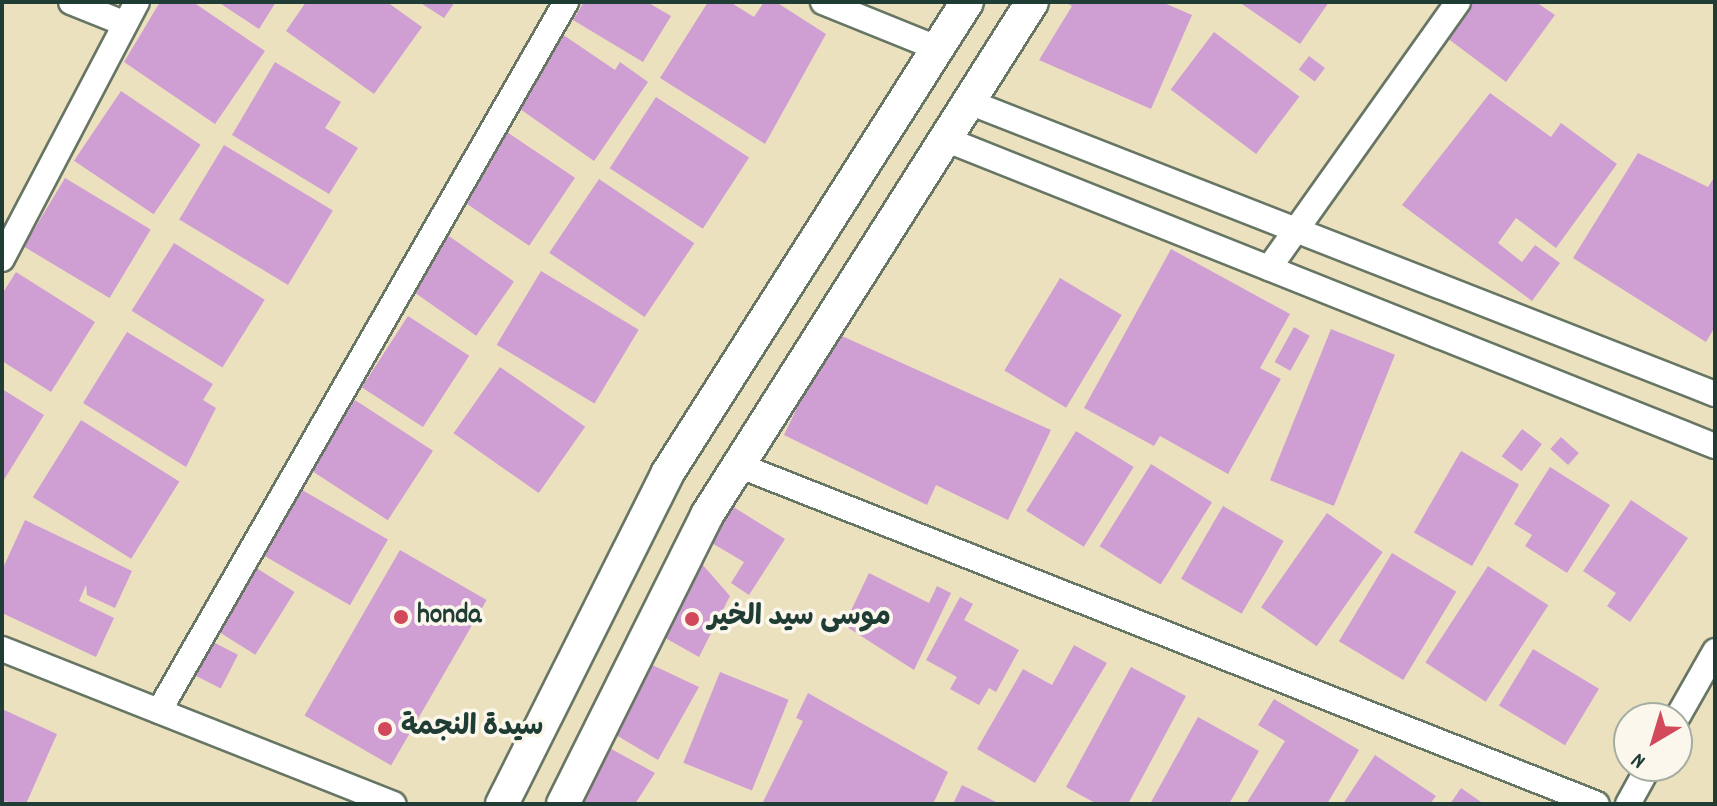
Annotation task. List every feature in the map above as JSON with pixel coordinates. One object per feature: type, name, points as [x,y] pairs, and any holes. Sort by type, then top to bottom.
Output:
[{"type":"main road","points":[[563,804],[738,465],[1032,2]]},
{"type":"main road","points":[[502,804],[667,474],[937,48],[962,3]]},
{"type":"street","points":[[71,2],[123,23]]},
{"type":"street","points":[[2,259],[123,23],[137,2]]},
{"type":"street","points":[[159,711],[566,2]]},
{"type":"street","points":[[823,2],[937,48]]},
{"type":"street","points":[[1269,268],[1458,2]]},
{"type":"street","points":[[969,102],[1715,394]]},
{"type":"street","points":[[945,139],[1715,446]]},
{"type":"street","points":[[738,465],[1597,804]]},
{"type":"street","points":[[2,649],[393,804]]},
{"type":"street","points":[[1686,702],[1715,651]]},
{"type":"street","points":[[1628,804],[1640,782]]},
{"type":"building","points":[[160,2],[193,2],[265,51],[215,124],[124,62]]},
{"type":"building","points":[[218,2],[276,2],[259,29]]},
{"type":"building","points":[[306,2],[387,2],[422,27],[374,94],[286,31]]},
{"type":"building","points":[[419,2],[455,2],[444,18]]},
{"type":"building","points":[[584,2],[647,2],[671,16],[643,62],[573,20]]},
{"type":"building","points":[[708,2],[730,2],[754,17],[764,2],[776,2],[826,34],[765,144],[660,78]]},
{"type":"building","points":[[1064,2],[1162,2],[1192,15],[1151,109],[1039,60],[1072,6]]},
{"type":"building","points":[[1239,2],[1329,2],[1300,44]]},
{"type":"building","points":[[1467,2],[1536,2],[1555,15],[1506,82],[1443,35]]},
{"type":"building","points":[[1214,32],[1299,96],[1256,154],[1171,90]]},
{"type":"building","points":[[562,34],[615,70],[620,62],[648,82],[594,161],[513,104]]},
{"type":"building","points":[[1309,56],[1325,68],[1315,82],[1299,70]]},
{"type":"building","points":[[275,62],[341,102],[325,128],[358,148],[329,194],[232,135]]},
{"type":"building","points":[[121,91],[201,145],[154,214],[74,161]]},
{"type":"building","points":[[1490,93],[1551,137],[1561,123],[1617,164],[1556,248],[1516,218],[1498,243],[1522,262],[1535,245],[1560,263],[1532,301],[1402,205]]},
{"type":"building","points":[[656,97],[749,157],[703,229],[610,168]]},
{"type":"building","points":[[507,132],[575,178],[529,246],[461,200]]},
{"type":"building","points":[[224,145],[333,210],[288,285],[179,220]]},
{"type":"building","points":[[1638,153],[1708,187],[1715,176],[1715,327],[1706,342],[1573,258]]},
{"type":"building","points":[[65,178],[151,230],[110,298],[24,247]]},
{"type":"building","points":[[599,179],[694,243],[645,317],[549,253]]},
{"type":"building","points":[[446,234],[514,282],[476,336],[408,288]]},
{"type":"building","points":[[174,243],[265,300],[222,368],[132,311]]},
{"type":"building","points":[[1171,249],[1290,314],[1260,368],[1281,379],[1228,474],[1160,436],[1154,446],[1084,408]]},
{"type":"building","points":[[541,271],[639,330],[594,403],[497,345]]},
{"type":"building","points":[[16,272],[95,322],[51,392],[2,361],[2,294]]},
{"type":"building","points":[[1060,278],[1122,315],[1066,408],[1004,371]]},
{"type":"building","points":[[408,316],[469,356],[423,427],[362,387]]},
{"type":"building","points":[[1294,327],[1310,336],[1290,371],[1275,362]]},
{"type":"building","points":[[1331,329],[1395,355],[1334,506],[1270,480]]},
{"type":"building","points":[[127,332],[213,384],[203,400],[216,408],[186,467],[83,403]]},
{"type":"building","points":[[833,332],[1051,430],[1008,520],[936,485],[927,505],[784,435]]},
{"type":"building","points":[[500,367],[585,427],[539,493],[454,433]]},
{"type":"building","points":[[2,389],[44,415],[2,483]]},
{"type":"building","points":[[355,400],[433,451],[388,520],[310,470]]},
{"type":"building","points":[[81,420],[179,481],[131,559],[33,497]]},
{"type":"building","points":[[1522,429],[1542,444],[1522,471],[1502,456]]},
{"type":"building","points":[[1076,431],[1134,467],[1084,547],[1026,511]]},
{"type":"building","points":[[1561,437],[1579,453],[1568,465],[1550,449]]},
{"type":"building","points":[[1461,451],[1519,484],[1472,566],[1414,532]]},
{"type":"building","points":[[1151,464],[1212,502],[1161,584],[1100,546]]},
{"type":"building","points":[[1550,467],[1610,505],[1567,573],[1525,546],[1532,535],[1514,524]]},
{"type":"building","points":[[297,487],[388,540],[350,605],[259,553]]},
{"type":"building","points":[[1631,500],[1688,538],[1630,622],[1607,606],[1616,593],[1583,571]]},
{"type":"building","points":[[727,503],[785,539],[749,595],[731,583],[744,562],[705,539]]},
{"type":"building","points":[[1223,506],[1284,541],[1242,614],[1181,579]]},
{"type":"building","points":[[1327,513],[1383,552],[1317,646],[1261,607]]},
{"type":"building","points":[[25,520],[132,571],[115,608],[87,595],[86,585],[79,601],[114,618],[96,657],[2,613],[2,570]]},
{"type":"building","points":[[400,550],[487,600],[391,765],[304,715]]},
{"type":"building","points":[[1392,553],[1456,592],[1403,680],[1339,641]]},
{"type":"building","points":[[702,564],[730,596],[699,657],[660,635]]},
{"type":"building","points":[[253,566],[295,592],[255,655],[214,629]]},
{"type":"building","points":[[1488,566],[1548,605],[1486,702],[1425,662]]},
{"type":"building","points":[[869,573],[929,603],[937,586],[951,593],[914,670],[844,625]]},
{"type":"building","points":[[960,597],[973,604],[964,620],[1019,650],[996,692],[989,688],[979,705],[950,689],[957,677],[926,660]]},
{"type":"building","points":[[213,642],[238,655],[221,689],[196,676]]},
{"type":"building","points":[[1074,645],[1107,663],[1035,783],[977,749],[1023,669],[1052,685]]},
{"type":"building","points":[[1533,649],[1599,689],[1565,745],[1499,706]]},
{"type":"building","points":[[648,663],[699,687],[658,760],[616,735]]},
{"type":"building","points":[[1131,667],[1186,696],[1128,804],[1097,804],[1066,787]]},
{"type":"building","points":[[720,672],[789,700],[752,791],[683,763]]},
{"type":"building","points":[[808,693],[948,772],[933,804],[762,804],[803,721],[796,718]]},
{"type":"building","points":[[1274,699],[1359,750],[1327,804],[1246,804],[1285,741],[1258,725]]},
{"type":"building","points":[[2,709],[57,734],[26,804],[2,801]]},
{"type":"building","points":[[1198,717],[1259,751],[1229,804],[1150,804]]},
{"type":"building","points":[[606,746],[655,773],[635,804],[579,804]]},
{"type":"building","points":[[1375,755],[1436,796],[1430,804],[1343,804]]},
{"type":"building","points":[[962,785],[1000,804],[953,804]]},
{"type":"building","points":[[1461,788],[1484,804],[1450,804]]},
{"type":"place","name":"honda","points":[[401,617]]},
{"type":"place","name":"موسى سيد الخير","points":[[692,619]]},
{"type":"place","name":"سيدة النجمة","points":[[385,729]]}]
